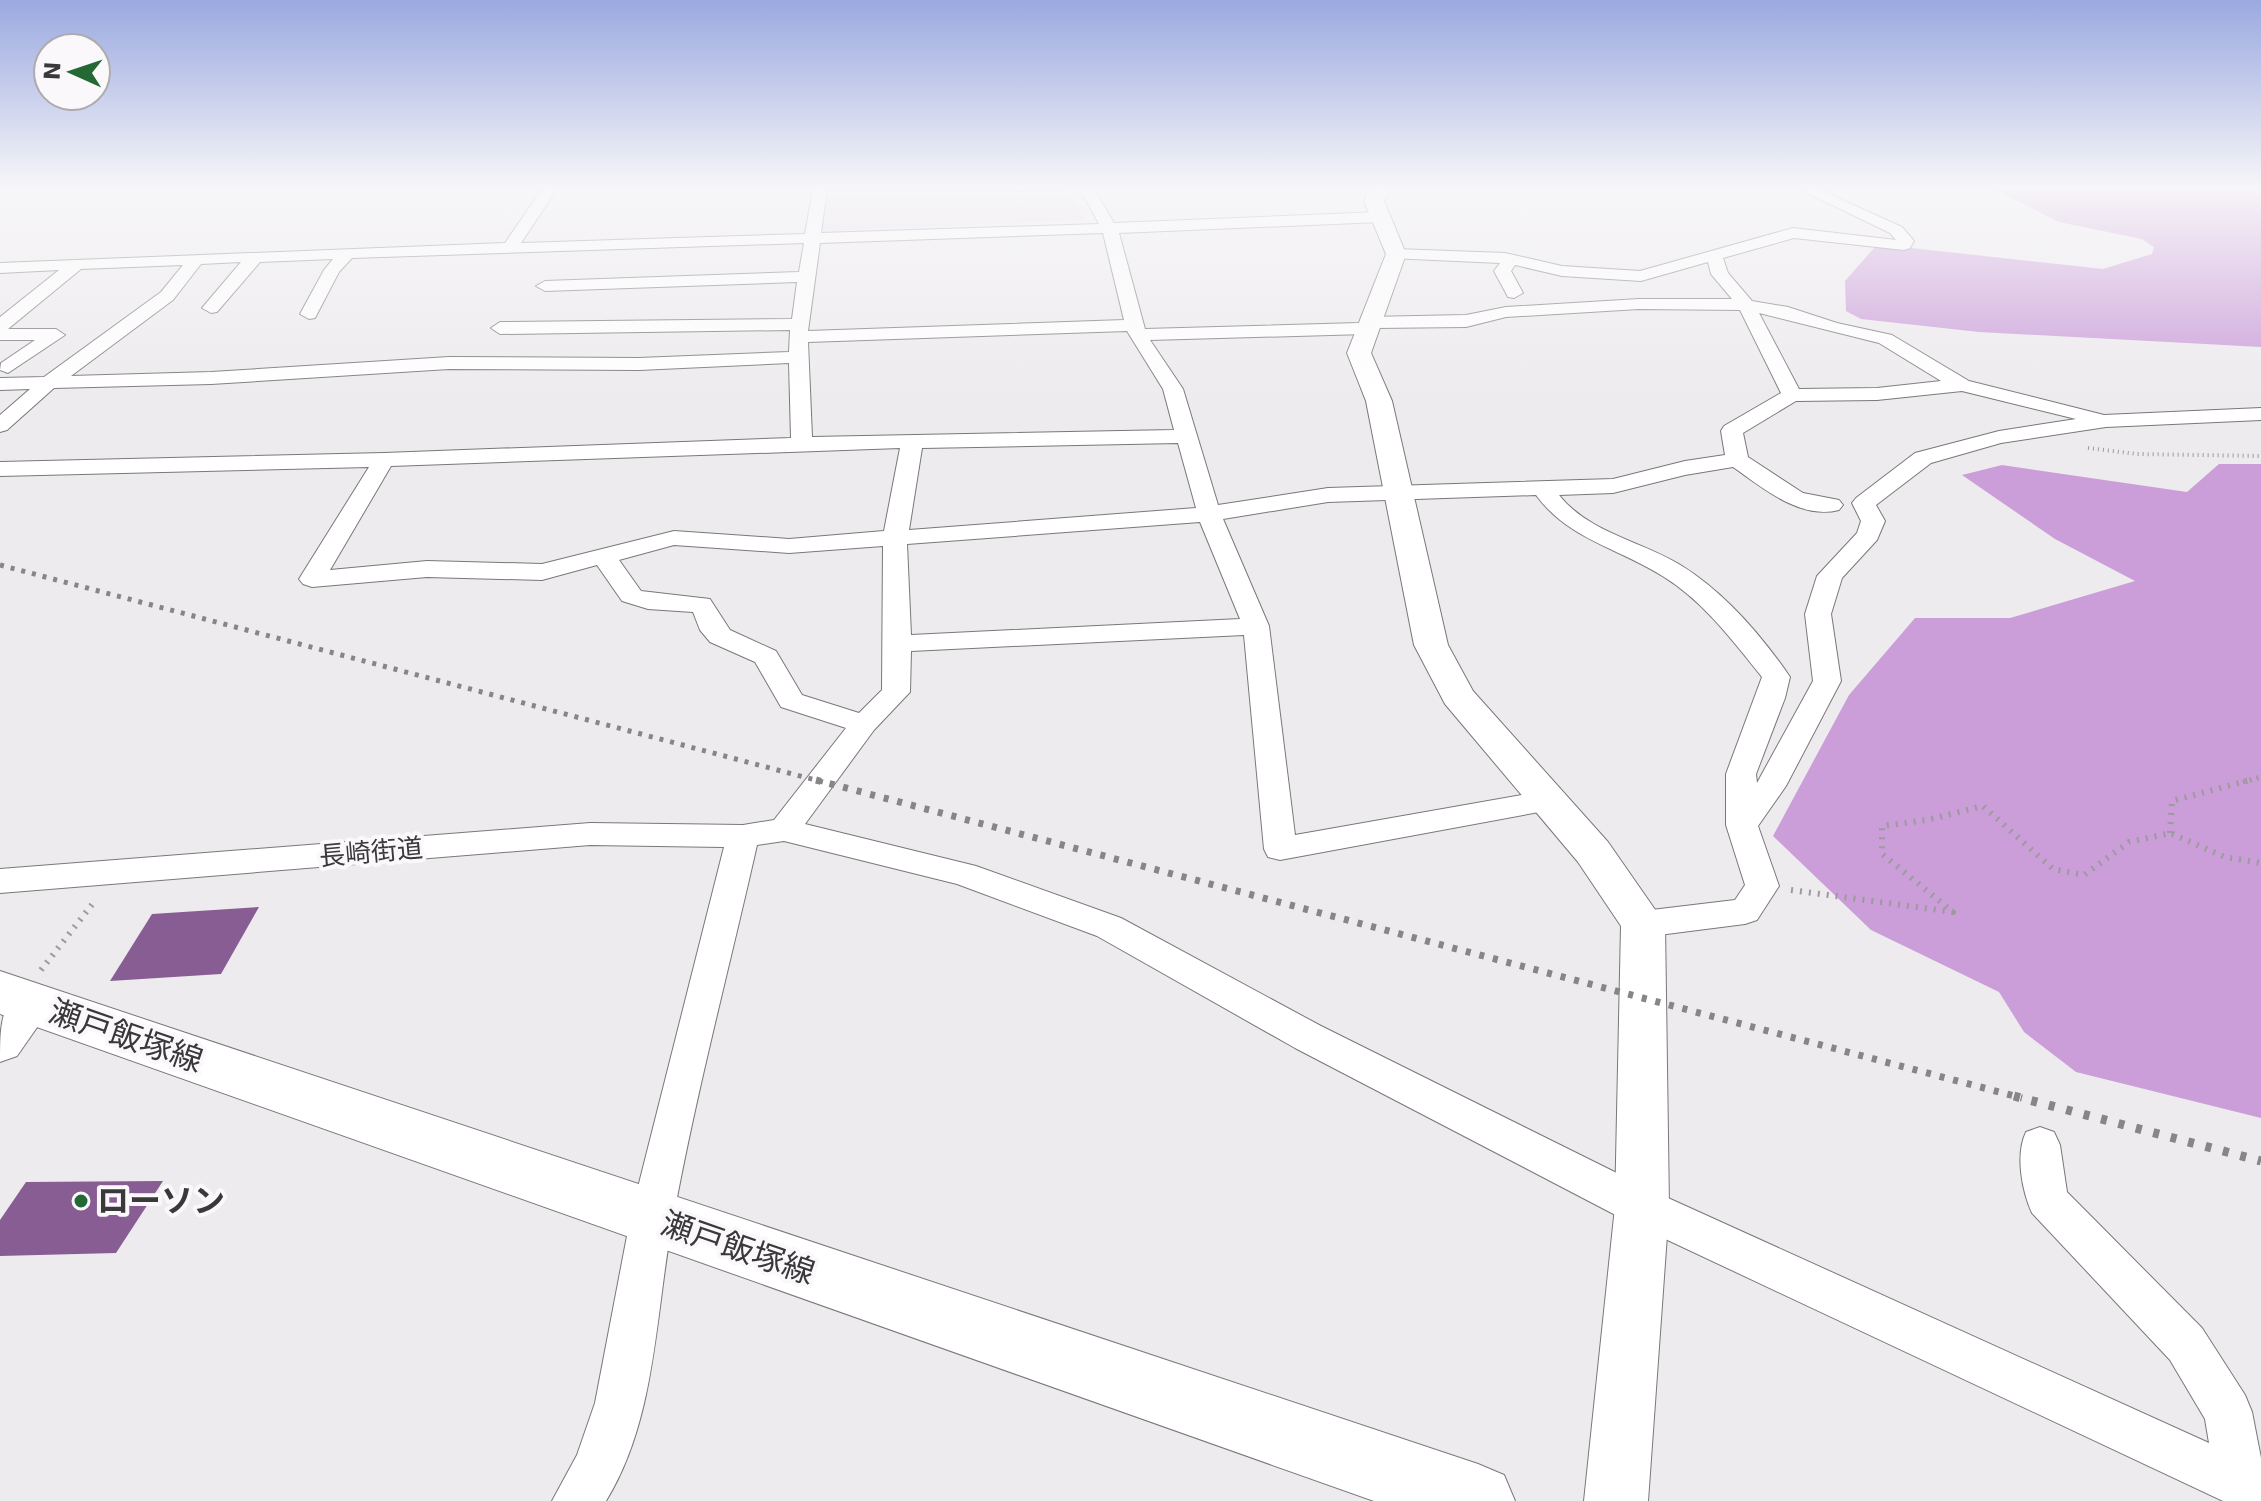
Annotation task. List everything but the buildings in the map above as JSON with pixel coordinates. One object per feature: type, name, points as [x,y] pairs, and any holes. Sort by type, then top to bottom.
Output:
[{"type":"main road","name":"瀬戸飯塚線","points":[[21,1003],[1478,1501]]},
{"type":"street","points":[[0,268],[176,259]]},
{"type":"street","points":[[0,426],[51,381],[167,296],[196,259]]},
{"type":"street","points":[[211,308],[253,259]]},
{"type":"street","points":[[309,314],[332,270],[342,259]]},
{"type":"street","points":[[537,263],[642,259]]},
{"type":"street","points":[[802,444],[799,339],[810,259]]},
{"type":"street","points":[[1118,259],[1137,330],[1173,389],[1209,514],[1256,626],[1280,849],[1550,801]]},
{"type":"street","points":[[1394,259],[1359,353],[1379,401],[1431,645],[1458,696],[1593,852],[1643,924],[1642,1207],[1616,1501]]},
{"type":"street","points":[[1511,259],[1562,271],[1629,276],[1641,276],[1696,259]]},
{"type":"street","points":[[1511,259],[1502,271],[1514,293]]},
{"type":"street","points":[[1715,259],[1720,274],[1746,305],[1792,395]]},
{"type":"street","points":[[0,326],[77,264]]},
{"type":"street","points":[[545,286],[806,277]]},
{"type":"street","points":[[500,328],[799,339],[1367,325],[1466,321],[1506,312],[1639,304],[1746,305],[1788,312],[1832,327],[1885,339],[1962,385],[2106,421]]},
{"type":"street","points":[[0,334],[56,335],[4,375]]},
{"type":"street","points":[[4,375],[51,381],[211,378],[449,363],[639,364],[799,339]]},
{"type":"street","points":[[1737,460],[1732,431],[1792,395],[1877,394],[1962,385]]},
{"type":"street","points":[[1742,825],[1771,786],[1827,681],[1818,614],[1830,576],[1868,535],[1873,521],[1864,503],[1923,458],[1999,437],[2106,421],[2261,414]]},
{"type":"street","points":[[0,469],[384,460],[802,444],[1187,436]]},
{"type":"street","points":[[912,443],[895,539],[896,692],[864,724],[784,830],[964,874],[1109,927],[1308,1037],[1642,1207],[2251,1488]]},
{"type":"street","points":[[384,460],[312,579],[427,569],[542,572],[674,538],[789,546],[1209,514],[1328,495],[1613,486],[1685,468],[1737,460],[1796,499],[1831,505]]},
{"type":"street","points":[[1543,489],[1573,525],[1674,572],[1735,625],[1776,677],[1771,698],[1741,774],[1742,825],[1762,886],[1745,911],[1643,924]]},
{"type":"street","points":[[603,557],[621,577],[631,596],[648,601],[701,605],[713,630],[720,636],[766,657],[791,701],[864,724]]},
{"type":"street","points":[[898,644],[1256,626]]},
{"type":"street","name":"長崎街道","points":[[0,881],[590,834],[743,836],[784,830]]},
{"type":"street","points":[[577,1501],[597,1471],[614,1425],[651,1219],[743,836]]},
{"type":"street","points":[[2040,1145],[2047,1200],[2186,1344],[2228,1412],[2251,1488]]},
{"type":"path","points":[[2081,447],[2137,454],[2261,456]]},
{"type":"path","points":[[2170,833],[2172,801],[2261,777]]},
{"type":"path","points":[[1762,886],[1953,912],[1882,854],[1882,826],[1927,820],[1983,806],[2053,869],[2084,875],[2129,842],[2170,833],[2225,857],[2261,863]]},
{"type":"path","points":[[21,1003],[41,970],[117,873]]},
{"type":"shaded area","points":[[1864,259],[2012,259],[2103,269],[2136,259],[2261,259],[2261,347],[1979,332],[1861,319],[1846,311],[1845,281]]},
{"type":"shaded area","points":[[2219,464],[2261,464],[2261,1118],[2076,1072],[2024,1032],[1999,992],[1871,930],[1773,836],[1849,695],[1915,618],[2010,618],[2135,581],[2055,539],[1962,475],[2002,465],[2187,492]]},
{"type":"railway","points":[[0,565],[823,782]]},
{"type":"railway","points":[[816,780],[2022,1098]]},
{"type":"railway","points":[[2014,1096],[2261,1161]]},
{"type":"place","name":"ローソン","points":[[81,1201]]}]
